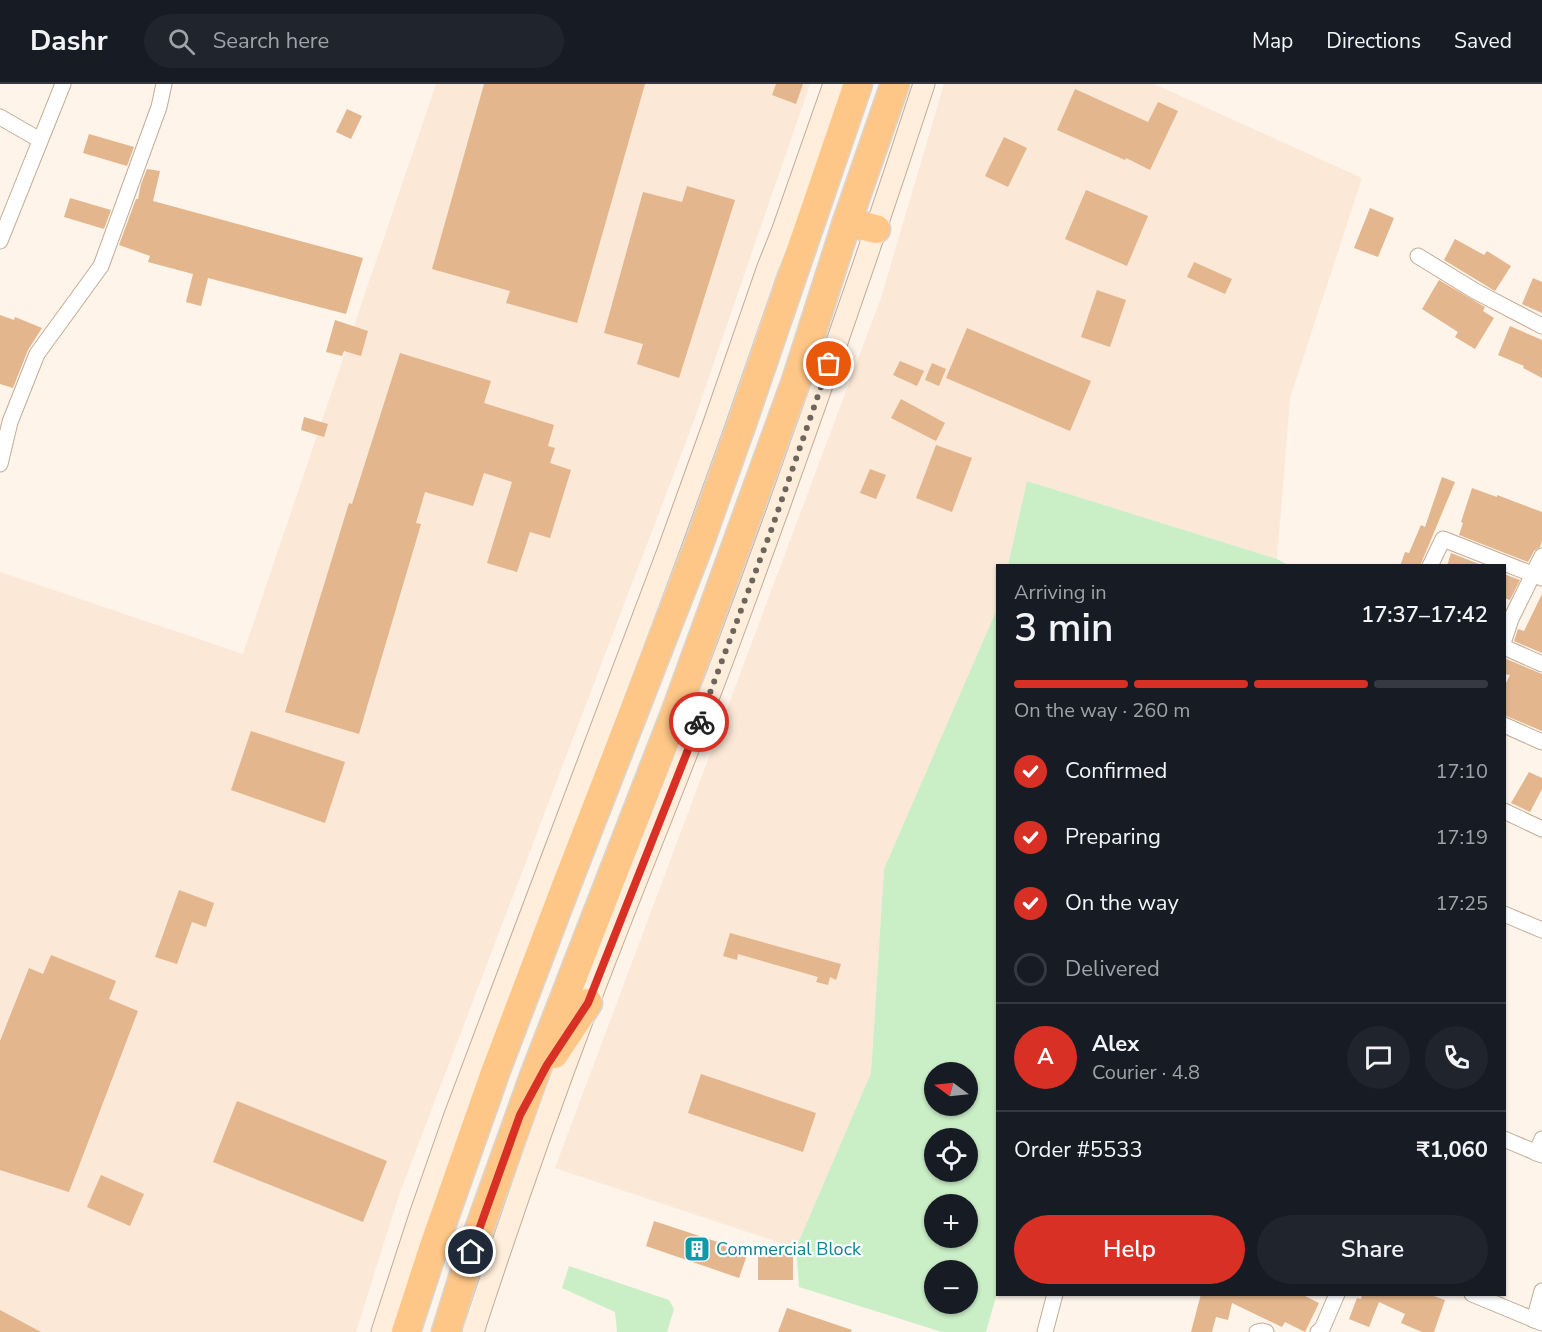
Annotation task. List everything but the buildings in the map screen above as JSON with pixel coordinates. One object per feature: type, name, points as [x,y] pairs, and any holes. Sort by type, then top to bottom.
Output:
[{"type":"highway","points":[[405,1332],[509,1037],[698,546],[798,224],[819,194],[858,84]]},
{"type":"highway","points":[[446,1332],[520,1115],[601,900],[676,711],[796,381],[847,222],[895,84]]},
{"type":"highway","points":[[847,222],[876,230]]},
{"type":"highway","points":[[520,1115],[547,1065],[588,1003]]},
{"type":"street","points":[[0,242],[63,84]]},
{"type":"street","points":[[0,464],[10,422],[37,354],[101,266],[159,107],[164,84]]},
{"type":"street","points":[[382,1332],[455,1115],[661,571],[768,267],[798,224],[834,84]]},
{"type":"street","points":[[473,1332],[525,1176],[588,1003],[772,528],[876,230],[924,84]]},
{"type":"street","points":[[0,117],[40,140]]},
{"type":"street","points":[[1418,256],[1475,291],[1542,326]]},
{"type":"street","points":[[1431,564],[1443,539],[1538,576]]},
{"type":"street","points":[[1506,635],[1512,620],[1538,576],[1542,556]]},
{"type":"street","points":[[1506,647],[1542,664]]},
{"type":"street","points":[[1506,726],[1542,742]]},
{"type":"street","points":[[1506,812],[1542,829]]},
{"type":"street","points":[[1506,915],[1542,930]]},
{"type":"street","points":[[1506,1140],[1540,1149]]},
{"type":"street","points":[[1477,1296],[1538,1321],[1542,1291]]},
{"type":"street","points":[[1045,1332],[1054,1296]]},
{"type":"street","points":[[1318,1332],[1322,1329],[1336,1296]]},
{"type":"street","points":[[1257,1332],[1266,1332]]},
{"type":"shaded area","points":[[436,84],[810,84],[692,426],[399,1195],[356,1332],[0,1332],[0,572],[243,654]]},
{"type":"shaded area","points":[[944,84],[1154,84],[1362,178],[1290,398],[1277,559],[1027,481],[1008,564],[996,564],[996,611],[884,869],[871,1073],[796,1248],[555,1168],[881,298]]},
{"type":"green space","points":[[1027,481],[1277,559],[1286,564],[1008,564]]},
{"type":"green space","points":[[996,611],[996,1296],[986,1332],[942,1332],[799,1287],[796,1248],[871,1073],[884,869]]},
{"type":"green space","points":[[569,1266],[669,1300],[674,1309],[667,1332],[617,1332],[615,1312],[562,1288]]},
{"type":"way so far","points":[[699,722],[772,528],[829,364]]},
{"type":"place","name":"Commercial Block","points":[[697,1249]]},
{"type":"route","points":[[471,1252],[520,1115],[547,1065],[588,1003],[699,722]]}]
